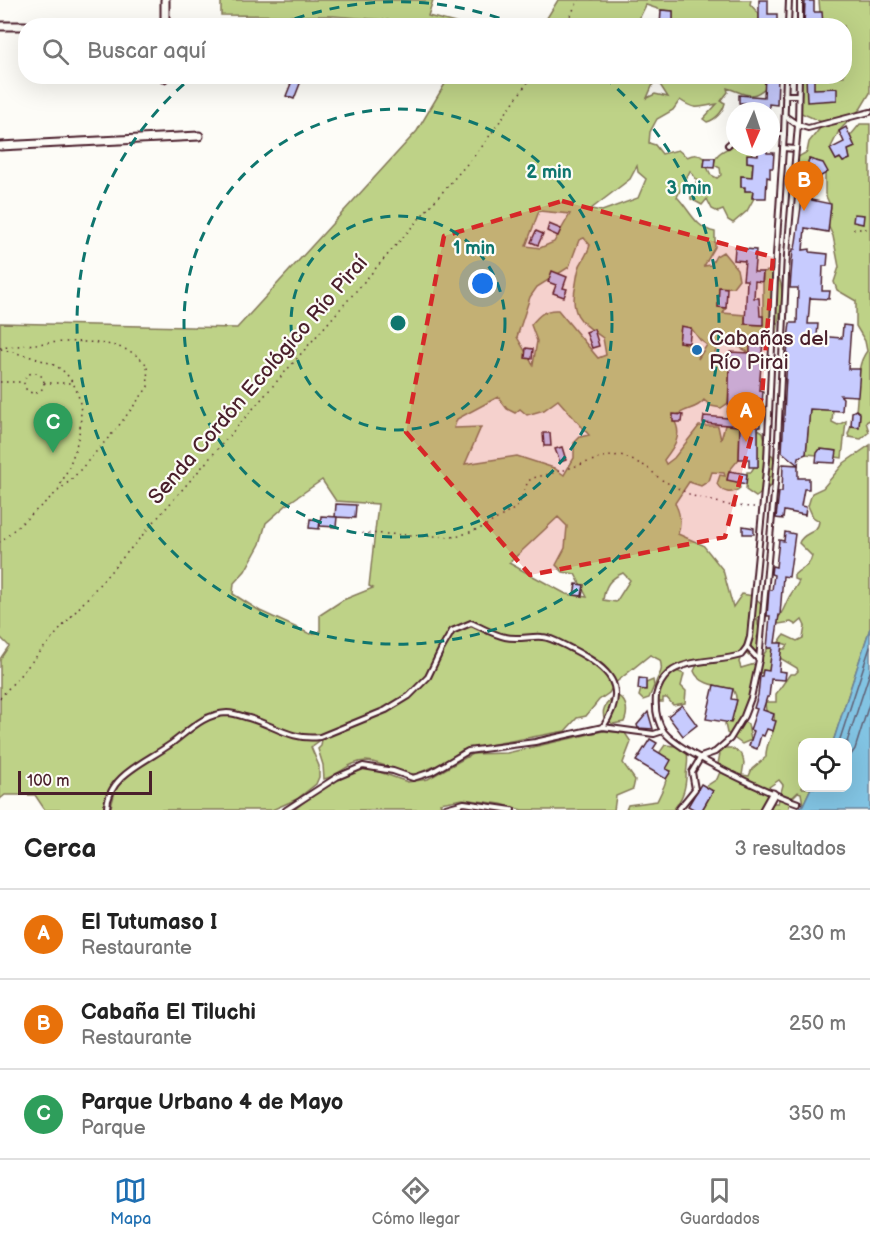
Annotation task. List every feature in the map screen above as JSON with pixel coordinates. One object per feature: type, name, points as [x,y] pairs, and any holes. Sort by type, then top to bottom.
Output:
[{"type":"street","points":[[165,0],[165,18]]},
{"type":"street","points":[[0,26],[18,26]]},
{"type":"street","points":[[0,146],[199,136]]},
{"type":"street","points":[[764,810],[773,794]]},
{"type":"lane","points":[[788,18],[789,0]]},
{"type":"lane","points":[[800,0],[800,18]]},
{"type":"lane","points":[[786,84],[767,460],[755,592],[747,647],[741,655],[683,666],[670,671],[657,691],[655,706],[663,731],[677,744],[773,794],[798,803]]},
{"type":"lane","points":[[678,810],[695,789],[692,772],[701,757],[721,748],[739,724],[751,698],[759,660],[780,396],[786,271],[798,125],[799,84]]},
{"type":"lane","points":[[785,95],[798,95]]},
{"type":"lane","points":[[785,116],[798,125],[808,128],[870,112]]},
{"type":"lane","points":[[783,148],[796,148]]},
{"type":"lane","points":[[776,270],[786,271]]},
{"type":"lane","points":[[770,395],[780,396]]},
{"type":"lane","points":[[755,592],[766,592]]},
{"type":"lane","points":[[107,810],[110,792],[130,769],[169,746],[211,716],[229,712],[261,721],[293,737],[310,738],[386,710],[409,696],[428,677],[452,632],[471,622],[503,637],[543,636],[580,654],[605,670],[611,676],[614,691],[612,713],[603,727]]},
{"type":"lane","points":[[747,647],[759,660]]},
{"type":"lane","points":[[287,810],[318,788],[355,768],[371,766],[413,778],[432,772],[468,751],[535,742],[603,727],[654,734],[663,731]]},
{"type":"lane","points":[[438,810],[464,803],[512,810]]},
{"type":"path","points":[[569,18],[579,0]]},
{"type":"path","name":"Senda Cordón Ecológico Río Piraí","points":[[0,698],[481,148],[526,84]]},
{"type":"path","points":[[853,229],[870,229]]},
{"type":"path","points":[[0,349],[47,343],[100,343],[129,350],[147,365],[148,387],[88,462],[0,542]]},
{"type":"path","points":[[0,349],[61,368],[73,383],[81,402],[76,446],[69,471],[57,492]]},
{"type":"path","points":[[36,374],[42,377],[44,383],[42,388],[34,393],[28,391],[25,382],[27,376],[36,374]]},
{"type":"path","points":[[0,382],[25,382]]},
{"type":"path","points":[[44,383],[73,383]]},
{"type":"path","points":[[362,532],[456,537],[481,528],[516,508],[528,481],[533,478],[603,457],[621,456],[647,467],[660,479],[693,496],[732,506],[762,507]]},
{"type":"highlighted area","points":[[562,201],[773,257],[762,396],[725,537],[530,575],[406,432],[444,236]]},
{"type":"green space","points":[[221,0],[433,0],[428,16],[436,18],[359,18],[221,15]]},
{"type":"green space","points":[[558,0],[751,0],[750,4],[759,14],[759,18],[673,18],[673,11],[646,5],[640,18],[547,18]]},
{"type":"green space","points":[[819,0],[870,0],[870,93],[861,108],[839,131],[830,149],[836,160],[841,158],[843,162],[850,159],[848,150],[855,147],[850,136],[860,124],[870,124],[870,420],[866,422],[869,432],[861,439],[849,437],[848,434],[851,426],[859,427],[860,413],[856,410],[858,379],[863,357],[867,351],[865,341],[856,326],[856,301],[837,290],[834,282],[839,267],[833,236],[827,223],[831,207],[825,194],[825,167],[809,159],[803,178],[791,168],[798,157],[807,152],[809,142],[824,123],[799,112],[800,84],[852,84],[852,18],[820,18]]},
{"type":"green space","points":[[445,84],[653,84],[647,98],[655,94],[668,97],[660,84],[766,84],[767,86],[761,91],[752,95],[727,88],[728,92],[721,101],[725,103],[722,109],[718,115],[707,122],[703,119],[717,104],[694,107],[680,100],[673,110],[657,119],[650,132],[649,143],[655,145],[662,154],[678,150],[687,157],[696,155],[703,157],[705,158],[704,167],[707,167],[711,175],[717,178],[721,175],[720,168],[714,165],[715,160],[726,150],[726,156],[747,156],[747,162],[756,163],[756,169],[752,169],[752,177],[741,176],[741,187],[745,187],[745,191],[753,191],[752,197],[754,198],[747,211],[733,223],[728,220],[723,210],[718,212],[712,209],[707,199],[702,205],[691,199],[697,180],[690,171],[677,197],[702,227],[715,232],[715,247],[704,266],[711,265],[716,256],[723,252],[737,269],[739,279],[733,287],[719,288],[718,307],[726,308],[723,313],[745,315],[745,324],[763,325],[763,272],[773,270],[778,276],[782,292],[777,334],[768,341],[751,341],[750,353],[730,342],[720,343],[715,352],[716,358],[730,357],[728,403],[721,408],[711,406],[704,400],[697,406],[677,415],[673,419],[678,435],[664,460],[666,464],[674,458],[699,426],[718,426],[721,440],[725,425],[740,426],[739,459],[729,471],[727,480],[739,482],[740,488],[734,492],[724,491],[717,484],[720,475],[725,476],[724,473],[712,472],[709,481],[701,486],[689,482],[675,503],[680,518],[678,534],[703,545],[723,570],[733,607],[742,594],[753,596],[764,606],[762,615],[755,620],[758,621],[761,630],[757,637],[759,644],[757,651],[749,656],[743,651],[739,662],[741,668],[758,663],[768,648],[785,649],[788,645],[779,642],[784,635],[797,641],[803,638],[805,626],[802,620],[796,625],[791,622],[779,624],[776,621],[799,581],[794,579],[794,575],[807,566],[811,560],[812,556],[799,543],[818,525],[819,521],[813,517],[808,506],[812,493],[823,488],[844,463],[870,445],[870,628],[834,738],[798,738],[798,792],[792,798],[788,810],[702,810],[713,791],[705,787],[717,779],[720,772],[725,769],[718,764],[721,748],[731,748],[742,754],[744,763],[742,775],[749,776],[752,769],[766,757],[767,746],[773,733],[774,715],[766,711],[765,702],[776,702],[776,694],[790,674],[798,671],[797,668],[780,658],[771,657],[769,671],[763,670],[762,673],[758,673],[742,721],[748,724],[751,740],[742,744],[727,733],[725,724],[736,703],[733,689],[710,684],[700,679],[694,671],[697,665],[677,665],[674,670],[684,674],[681,686],[686,691],[685,703],[673,705],[667,698],[663,698],[663,702],[655,702],[655,685],[661,665],[660,660],[650,655],[614,684],[609,693],[599,700],[586,716],[577,718],[565,731],[462,750],[445,762],[416,774],[404,773],[366,761],[355,763],[324,779],[318,749],[322,739],[311,747],[319,766],[319,777],[316,784],[297,799],[272,810],[110,810],[115,792],[108,801],[109,810],[45,810],[35,795],[5,795],[0,799],[0,659],[9,646],[0,637],[0,323],[237,328],[417,131]],"holes":[[[637,166],[638,172],[646,179],[638,198],[602,211],[591,209],[630,179]],[[539,211],[570,214],[554,242],[540,248],[526,246]],[[584,238],[590,245],[579,269],[574,295],[575,310],[583,322],[603,338],[606,355],[598,358],[558,310],[553,310],[543,313],[531,325],[537,341],[533,365],[517,337],[530,297],[537,287],[569,267],[579,240]],[[681,327],[691,328],[707,345],[698,359],[700,351],[696,346],[679,342]],[[498,397],[507,409],[515,413],[520,409],[527,415],[544,410],[558,400],[589,435],[580,437],[574,443],[574,458],[564,475],[554,468],[517,456],[465,464],[481,427],[454,428],[457,419]],[[322,480],[336,501],[378,504],[369,586],[373,588],[343,600],[320,615],[320,632],[310,634],[260,611],[233,594],[234,583],[245,571],[260,544],[266,523],[290,502]],[[558,517],[567,526],[565,548],[556,565],[563,572],[575,574],[587,597],[566,594],[509,563]],[[623,573],[630,580],[616,602],[603,600],[611,580]],[[779,780],[783,785],[778,803],[771,803],[769,787]]]},
{"type":"green space","points":[[810,409],[833,410],[832,422],[838,425],[846,421],[842,458],[836,457],[836,451],[820,449],[817,455],[806,454]]},
{"type":"green space","points":[[758,429],[763,432],[768,452],[773,456],[777,479],[756,497],[746,490],[747,472],[758,467]]},
{"type":"green space","points":[[653,680],[654,686],[649,698],[643,700],[639,696],[641,689],[646,689],[646,683]]},
{"type":"green space","points":[[618,696],[625,704],[626,715],[624,722],[613,724],[604,718],[604,708],[608,702]]},
{"type":"green space","points":[[603,731],[625,733],[631,742],[623,763],[635,780],[633,789],[616,796],[614,810],[522,810],[501,804],[463,799],[440,803],[444,810],[294,810],[329,785],[360,770],[372,770],[408,782],[428,779],[472,754],[507,753]]},
{"type":"green space","points":[[665,745],[675,746],[687,752],[686,783],[679,802],[673,810],[626,810],[628,805],[657,801],[667,777],[666,766],[660,752]]},
{"type":"green space","points":[[798,792],[809,792],[803,805],[801,793]]},
{"type":"water","points":[[870,628],[870,810],[797,810],[803,805],[809,792],[852,792],[852,738],[834,738]]},
{"type":"building","points":[[759,0],[768,0],[768,14],[777,14],[777,18],[759,18]]},
{"type":"building","points":[[805,1],[814,1],[814,12],[822,12],[822,18],[804,18]]},
{"type":"building","points":[[661,10],[673,11],[673,18],[660,18]]},
{"type":"building","points":[[291,84],[300,84],[294,99],[286,96]]},
{"type":"building","points":[[765,84],[778,84],[777,102],[739,102],[739,95],[764,97]]},
{"type":"building","points":[[806,84],[814,84],[814,89],[837,88],[837,100],[807,102]]},
{"type":"building","points":[[846,127],[855,147],[848,150],[850,159],[843,162],[840,158],[836,160],[830,149],[844,142],[839,131]]},
{"type":"building","points":[[747,156],[774,156],[770,178],[767,177],[766,198],[752,198],[753,191],[745,191],[745,187],[741,187],[741,176],[752,177],[753,163],[747,162]]},
{"type":"building","points":[[705,158],[715,158],[714,168],[704,167]]},
{"type":"building","points":[[809,159],[823,163],[828,172],[821,176],[818,185],[812,183],[808,198],[831,204],[828,232],[805,228],[803,250],[810,249],[810,252],[828,254],[827,266],[823,266],[822,291],[830,291],[829,299],[810,298],[808,324],[818,324],[817,336],[842,338],[843,325],[851,326],[848,369],[860,369],[858,396],[840,395],[843,398],[842,411],[810,409],[806,454],[799,457],[798,465],[782,452],[788,339],[790,323],[797,323],[798,288],[790,288],[793,249],[795,249],[803,193],[797,191],[797,183],[801,184]]},
{"type":"building","points":[[854,214],[864,215],[863,224],[853,222]]},
{"type":"building","points":[[549,224],[561,229],[558,236],[547,231]]},
{"type":"building","points":[[536,231],[543,234],[538,245],[531,242]]},
{"type":"building","points":[[735,248],[756,250],[754,272],[763,272],[762,282],[755,281],[754,298],[759,298],[763,325],[745,324],[747,280],[743,280],[745,261],[734,260]]},
{"type":"building","points":[[552,271],[567,277],[563,288],[567,289],[564,297],[553,293],[556,285],[548,282]]},
{"type":"building","points":[[719,287],[727,288],[726,308],[718,307]]},
{"type":"building","points":[[681,326],[691,328],[689,343],[679,342]]},
{"type":"building","points":[[594,329],[599,346],[592,348],[586,332]]},
{"type":"building","points":[[750,341],[763,341],[759,390],[763,391],[762,403],[757,403],[756,420],[760,420],[758,467],[749,467],[749,459],[739,459],[740,426],[703,423],[704,416],[728,418],[730,352],[750,353]]},
{"type":"building","points":[[526,348],[533,349],[532,359],[525,358]]},
{"type":"building","points":[[856,410],[860,413],[859,427],[851,426],[852,412]]},
{"type":"building","points":[[673,414],[683,415],[682,422],[673,422]]},
{"type":"building","points":[[543,433],[550,433],[551,446],[544,446]]},
{"type":"building","points":[[562,447],[566,460],[560,462],[555,449]]},
{"type":"building","points":[[820,449],[837,451],[835,463],[816,462]]},
{"type":"building","points":[[783,464],[798,465],[798,478],[809,478],[809,489],[804,489],[801,506],[806,507],[805,515],[784,511],[783,519],[776,518],[779,492],[782,492]]},
{"type":"building","points":[[729,471],[747,474],[746,484],[727,480]]},
{"type":"building","points":[[336,504],[356,505],[355,518],[335,517]]},
{"type":"building","points":[[321,516],[337,517],[336,527],[320,526]]},
{"type":"building","points":[[310,519],[320,520],[319,529],[309,528]]},
{"type":"building","points":[[743,526],[754,528],[754,534],[743,534]]},
{"type":"building","points":[[785,532],[795,534],[789,577],[783,576],[775,643],[782,643],[779,671],[786,672],[785,680],[771,679],[769,697],[767,697],[763,710],[774,714],[772,720],[776,721],[773,731],[767,729],[764,736],[761,735],[757,749],[749,746],[754,731],[750,730],[757,709],[754,708],[760,676],[763,670],[769,671],[772,648],[767,648],[770,616],[767,616],[769,590],[772,590],[774,575],[771,574],[772,566],[776,567],[779,540],[784,541]]},
{"type":"building","points":[[576,584],[584,585],[582,596],[574,595]]},
{"type":"building","points":[[639,678],[646,679],[646,690],[638,689]]},
{"type":"building","points":[[714,685],[733,689],[731,699],[737,700],[731,723],[706,719]]},
{"type":"building","points":[[682,705],[697,725],[683,736],[668,716]]},
{"type":"building","points":[[648,712],[653,729],[638,728],[637,725]]},
{"type":"building","points":[[650,739],[657,743],[653,749],[671,760],[666,769],[671,771],[666,779],[636,761]]},
{"type":"building","points":[[701,784],[713,791],[702,810],[695,810],[688,806]]},
{"type":"place","name":"Cabaña El Tiluchi","points":[[804,211]]},
{"type":"place","name":"Cabañas del Río Pirai","points":[[697,350]]},
{"type":"place","name":"El Tutumaso I","points":[[746,442]]},
{"type":"place","name":"Parque Urbano 4 de Mayo","points":[[53,453]]}]
